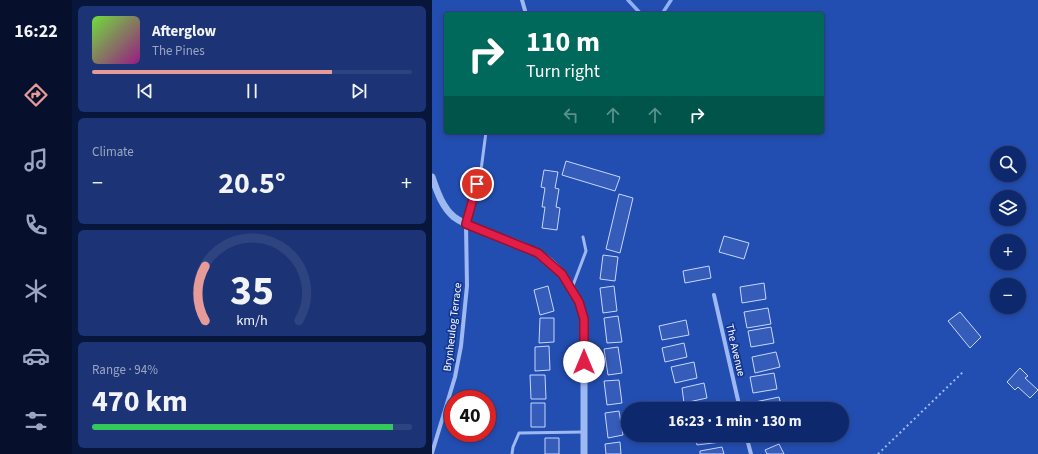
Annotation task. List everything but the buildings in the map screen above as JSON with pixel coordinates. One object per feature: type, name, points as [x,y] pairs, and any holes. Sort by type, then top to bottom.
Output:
[{"type":"street","points":[[522,0],[525,12]]},
{"type":"street","points":[[432,177],[437,192],[446,208],[455,217],[466,224],[538,253],[562,274],[572,288],[579,302],[584,319],[584,454]]},
{"type":"street","name":"Brynheulog Terrace","points":[[432,453],[455,377],[461,346],[467,286],[466,224]]},
{"type":"street","name":"The Avenue","points":[[714,295],[738,402]]},
{"type":"street","points":[[748,442],[751,454]]},
{"type":"lane","points":[[466,224],[481,170],[486,134]]},
{"type":"lane","points":[[572,288],[586,251],[583,236]]},
{"type":"lane","points":[[512,454],[513,447],[519,433],[584,432]]},
{"type":"path","points":[[878,454],[964,371]]},
{"type":"shaded area","points":[[432,0],[1038,0],[1038,454],[432,454]]},
{"type":"waterway","points":[[628,0],[639,12]]},
{"type":"waterway","points":[[663,12],[671,0]]},
{"type":"route","points":[[477,184],[466,224],[538,253],[562,274],[572,288],[579,302],[584,319],[584,362]]}]
